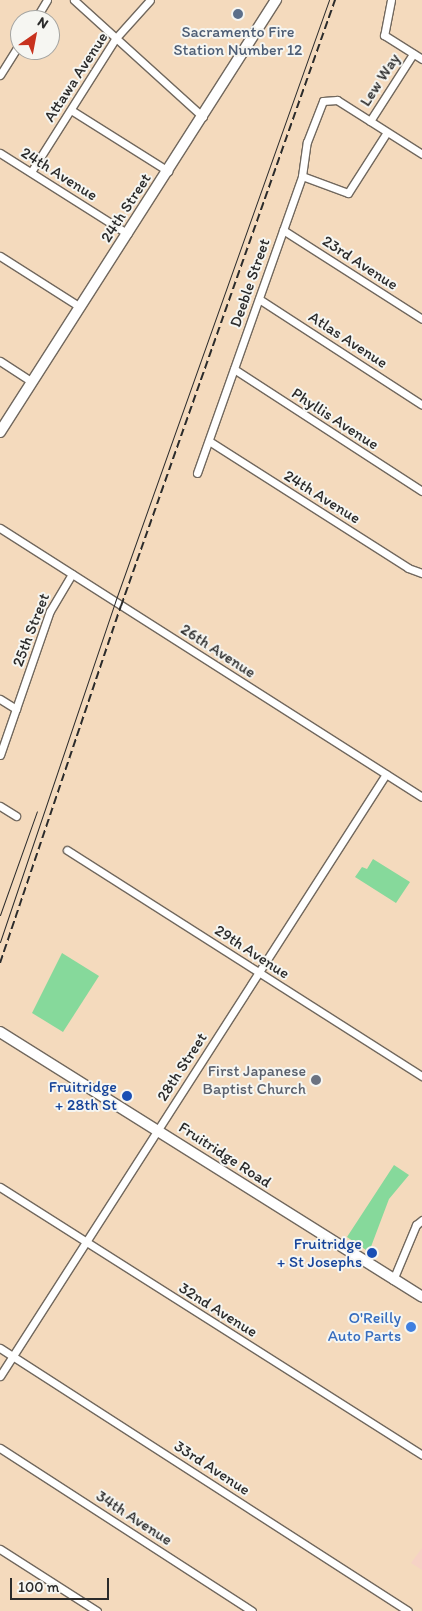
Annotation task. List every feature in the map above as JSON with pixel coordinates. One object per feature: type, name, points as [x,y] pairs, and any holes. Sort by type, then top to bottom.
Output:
[{"type":"main road","name":"24th Street","points":[[0,432],[276,0]]},
{"type":"main road","name":"Fruitridge Road","points":[[0,1026],[13,1038]]},
{"type":"main road","name":"Fruitridge Road","points":[[0,1032],[13,1038],[422,1297]]},
{"type":"street","points":[[74,0],[203,117]]},
{"type":"street","name":"Attawa Avenue","points":[[31,172],[115,39],[150,0]]},
{"type":"street","points":[[391,0],[384,35],[422,59]]},
{"type":"street","name":"Lew Way","points":[[370,121],[413,54]]},
{"type":"street","points":[[0,75],[10,59]]},
{"type":"street","name":"Deeble Street","points":[[198,474],[302,176],[307,142],[323,101],[335,99],[370,121]]},
{"type":"street","points":[[71,110],[168,171]]},
{"type":"street","points":[[370,121],[422,154]]},
{"type":"street","points":[[302,176],[348,193],[387,132]]},
{"type":"street","name":"24th Avenue","points":[[0,153],[128,234]]},
{"type":"street","name":"23rd Avenue","points":[[283,230],[422,319]]},
{"type":"street","points":[[0,256],[80,307]]},
{"type":"street","name":"Atlas Avenue","points":[[259,298],[422,405]]},
{"type":"street","points":[[0,361],[32,382]]},
{"type":"street","name":"Phyllis Avenue","points":[[234,370],[422,491]]},
{"type":"street","name":"24th Avenue","points":[[209,442],[408,568],[422,573]]},
{"type":"street","name":"26th Avenue","points":[[0,528],[422,797]]},
{"type":"street","name":"25th Street","points":[[0,756],[53,606],[72,574]]},
{"type":"street","points":[[0,698],[16,709]]},
{"type":"street","name":"28th Street","points":[[0,1376],[386,774]]},
{"type":"street","points":[[0,806],[16,816]]},
{"type":"street","name":"29th Avenue","points":[[67,850],[422,1076]]},
{"type":"street","name":"32nd Avenue","points":[[0,1187],[422,1455]]},
{"type":"street","points":[[393,1280],[416,1225],[422,1220]]},
{"type":"street","name":"33rd Avenue","points":[[0,1348],[408,1611]]},
{"type":"street","name":"34th Avenue","points":[[0,1448],[252,1611]]},
{"type":"street","points":[[0,1549],[97,1611]]},
{"type":"shaded area","points":[[422,1548],[422,1570],[411,1563]]},
{"type":"green space","points":[[373,859],[410,882],[396,903],[355,877],[362,867],[367,869]]},
{"type":"green space","points":[[62,953],[99,976],[63,1032],[32,1013]]},
{"type":"green space","points":[[394,1165],[409,1175],[389,1199],[369,1252],[347,1237]]},
{"type":"tram line","points":[[0,942],[115,602],[329,0]]},
{"type":"tram line","points":[[0,915],[37,811]]},
{"type":"railway","points":[[0,963],[121,606],[335,0]]},
{"type":"place","name":"Sacramento Fire Station Number 12","points":[[238,14]]},
{"type":"place","name":"First Japanese Baptist Church","points":[[316,1080]]},
{"type":"place","name":"Fruitridge + 28th St","points":[[127,1096]]},
{"type":"place","name":"Fruitridge + St Josephs","points":[[372,1253]]},
{"type":"place","name":"O'Reilly Auto Parts","points":[[411,1327]]}]
